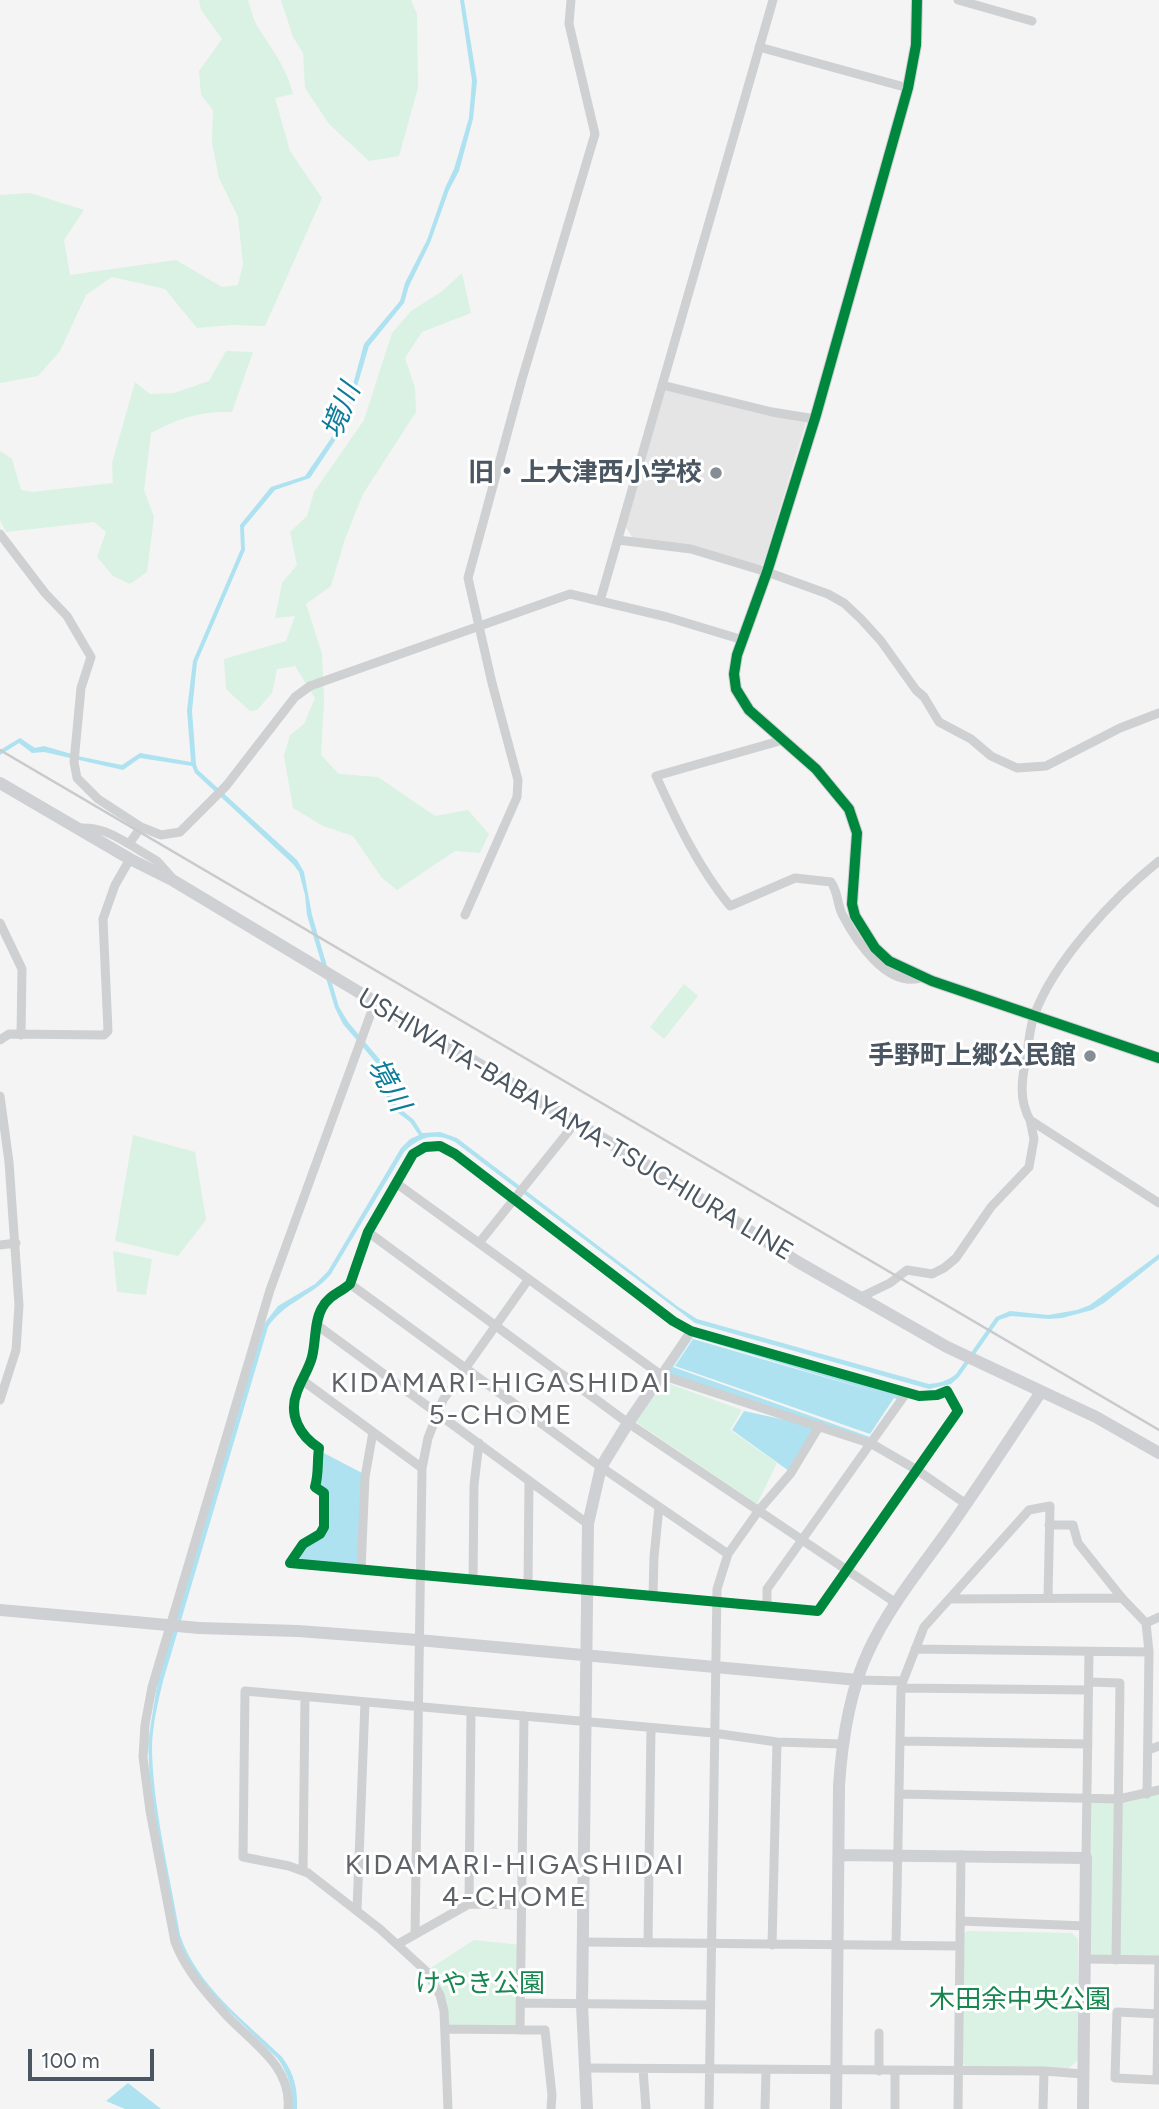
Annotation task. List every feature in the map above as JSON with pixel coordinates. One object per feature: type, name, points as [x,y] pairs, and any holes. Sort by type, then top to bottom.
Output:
[{"type":"street","points":[[465,915],[517,797],[518,780],[478,628],[468,578],[595,134],[569,24],[571,0]]},
{"type":"street","points":[[600,601],[773,0]]},
{"type":"street","points":[[917,0],[916,45],[908,88],[815,419],[743,640],[734,674],[739,696],[749,710],[832,785],[849,808],[857,833],[852,904],[855,916],[863,931],[889,961],[923,977],[1159,1058]]},
{"type":"street","points":[[958,0],[1032,21]]},
{"type":"street","points":[[759,47],[908,88]]},
{"type":"street","points":[[662,385],[772,412],[815,419]]},
{"type":"street","points":[[0,534],[45,593],[67,616],[90,657],[81,688],[74,762],[78,778],[98,799],[141,827],[161,835],[180,832],[226,786],[295,697],[310,686],[570,594],[743,640]]},
{"type":"street","points":[[618,540],[691,549],[767,572],[828,594],[844,603],[881,641],[924,697],[939,722],[971,739],[990,757],[1017,768],[1046,766],[1120,728],[1159,713]]},
{"type":"street","points":[[783,740],[656,776],[705,875],[730,906],[795,878],[831,882],[841,912],[882,968],[897,978],[913,981],[923,977]]},
{"type":"street","name":"USHIWATA-BABAYAMA-TSUCHIURA LINE","points":[[0,783],[130,859],[174,881],[576,1122],[798,1262],[947,1347],[1096,1417],[1159,1453]]},
{"type":"street","points":[[79,828],[94,827],[105,830],[157,861],[174,881]]},
{"type":"street","points":[[129,844],[141,827]]},
{"type":"street","points":[[0,1040],[9,1034],[88,1037],[104,1035],[108,1031],[103,919],[115,886],[130,859]]},
{"type":"street","points":[[861,1297],[890,1283],[907,1270],[932,1274],[944,1268],[956,1258],[991,1207],[1029,1167],[1034,1139],[1021,1098],[1035,1015],[1052,982],[1089,930],[1133,883],[1159,861]]},
{"type":"street","points":[[0,923],[22,969],[20,1035]]},
{"type":"street","points":[[288,2109],[289,2094],[283,2076],[272,2059],[195,1980],[181,1959],[175,1942],[150,1811],[143,1757],[145,1726],[152,1687],[271,1290],[375,1002]]},
{"type":"street","points":[[0,1096],[9,1162],[19,1306],[16,1350],[0,1400]]},
{"type":"street","points":[[1030,1121],[1159,1203]]},
{"type":"street","points":[[479,1243],[576,1122]]},
{"type":"street","points":[[440,1146],[456,1154],[513,1199],[673,1321],[691,1331],[907,1392],[928,1396],[947,1391],[958,1411],[818,1611],[290,1563],[303,1544],[320,1534],[324,1527],[324,1493],[315,1487],[319,1473],[319,1448],[306,1440],[295,1415],[295,1395],[310,1365],[322,1307],[329,1296],[350,1284],[368,1232],[413,1154],[425,1147],[440,1146]]},
{"type":"street","points":[[396,1183],[661,1375],[872,1444],[917,1470],[966,1504]]},
{"type":"street","points":[[368,1232],[628,1423],[896,1603]]},
{"type":"street","points":[[0,1245],[16,1242]]},
{"type":"street","points":[[415,1934],[422,1468],[428,1438],[437,1413],[464,1367],[528,1280]]},
{"type":"street","points":[[350,1284],[601,1467],[728,1554]]},
{"type":"street","points":[[317,1325],[589,1524]]},
{"type":"street","points":[[587,2109],[582,2005],[589,1524],[601,1467],[691,1331]]},
{"type":"street","points":[[302,1380],[422,1468]]},
{"type":"street","points":[[767,1606],[767,1589],[907,1392]]},
{"type":"street","points":[[836,2109],[842,1744],[858,1680],[869,1650],[896,1603],[1041,1392]]},
{"type":"street","points":[[709,2109],[715,1602],[728,1554],[759,1510],[791,1473],[820,1425]]},
{"type":"street","points":[[361,1570],[365,1477],[373,1432]]},
{"type":"street","points":[[473,1580],[474,1485],[479,1443]]},
{"type":"street","points":[[528,1585],[529,1481]]},
{"type":"street","points":[[896,1944],[902,1685],[924,1627],[1029,1510],[1050,1506],[1048,1597]]},
{"type":"street","points":[[653,1596],[655,1534],[659,1507]]},
{"type":"street","points":[[1049,1525],[1073,1525],[1078,1544],[1146,1623],[1149,1653],[1147,1794]]},
{"type":"street","points":[[951,1599],[1122,1598]]},
{"type":"street","points":[[0,1610],[198,1628],[298,1631],[418,1640],[902,1685],[1088,1686],[1121,1683],[1116,1960]]},
{"type":"street","points":[[1146,1623],[1159,1617]]},
{"type":"street","points":[[915,1649],[1149,1653]]},
{"type":"street","points":[[1083,2109],[1089,1652]]},
{"type":"street","points":[[448,2109],[446,2029],[440,1995],[417,1961],[328,1886],[303,1871],[243,1857],[245,1691],[585,1721],[777,1742],[842,1744]]},
{"type":"street","points":[[303,1871],[305,1697]]},
{"type":"street","points":[[357,1910],[365,1702]]},
{"type":"street","points":[[469,1904],[471,1712]]},
{"type":"street","points":[[520,2030],[524,1716]]},
{"type":"street","points":[[648,1943],[651,1728]]},
{"type":"street","points":[[900,1741],[1088,1744]]},
{"type":"street","points":[[772,1945],[777,1742]]},
{"type":"street","points":[[1148,1750],[1159,1746]]},
{"type":"street","points":[[900,1794],[1119,1799],[1159,1790]]},
{"type":"street","points":[[839,1855],[1086,1858]]},
{"type":"street","points":[[958,2109],[961,1856]]},
{"type":"street","points":[[398,1944],[469,1904],[522,1905]]},
{"type":"street","points":[[961,1921],[1086,1926]]},
{"type":"street","points":[[583,1942],[960,1946]]},
{"type":"street","points":[[1085,1959],[1159,1960],[1158,2080],[1115,2078],[1117,2012],[1158,2014]]},
{"type":"street","points":[[520,2003],[709,2005]]},
{"type":"street","points":[[446,2029],[545,2030],[551,2109]]},
{"type":"street","points":[[879,2033],[879,2071]]},
{"type":"street","points":[[585,2068],[1044,2071],[1083,2074]]},
{"type":"street","points":[[643,2069],[646,2109]]},
{"type":"street","points":[[765,2109],[766,2071]]},
{"type":"street","points":[[895,2071],[895,2109]]},
{"type":"street","points":[[1043,2109],[1044,2071]]},
{"type":"shaded area","name":"旧・上大津西小学校","points":[[668,389],[807,419],[763,564],[760,566],[634,540],[625,526],[664,391]]},
{"type":"green space","points":[[199,0],[248,0],[255,21],[282,66],[293,94],[275,98],[290,151],[322,198],[265,326],[197,328],[165,289],[112,277],[86,295],[60,351],[38,376],[0,383],[0,195],[30,193],[84,210],[64,240],[70,275],[176,260],[222,287],[238,285],[243,264],[238,217],[219,178],[212,143],[213,110],[201,95],[199,71],[222,39],[201,10]]},
{"type":"green space","points":[[281,0],[411,0],[417,14],[418,88],[399,156],[369,161],[329,124],[305,88],[303,53],[293,37]]},
{"type":"green space","points":[[462,273],[471,313],[422,332],[405,358],[415,388],[416,412],[363,494],[345,539],[331,586],[306,604],[322,654],[324,701],[321,755],[339,774],[378,777],[435,816],[468,810],[489,834],[480,853],[455,851],[397,890],[382,878],[353,836],[323,826],[293,808],[284,756],[290,735],[304,724],[315,698],[295,666],[277,669],[272,693],[257,710],[250,711],[226,689],[224,659],[286,641],[295,616],[275,618],[282,583],[297,565],[290,532],[307,516],[314,492],[364,420],[392,333],[411,311],[441,292]]},
{"type":"green space","points":[[226,351],[253,352],[232,412],[190,416],[151,433],[144,490],[154,517],[147,572],[130,584],[113,576],[97,557],[106,532],[94,522],[6,532],[0,520],[0,451],[12,459],[21,490],[32,492],[113,483],[112,463],[135,382],[150,394],[174,393],[209,381]]},
{"type":"green space","points":[[684,984],[698,996],[664,1039],[650,1027]]},
{"type":"green space","points":[[133,1135],[195,1152],[206,1220],[178,1256],[115,1241]]},
{"type":"green space","points":[[113,1251],[152,1259],[146,1295],[117,1292]]},
{"type":"green space","points":[[664,1382],[742,1410],[730,1430],[777,1463],[757,1504],[636,1422]]},
{"type":"green space","points":[[1159,1790],[1159,1960],[1085,1959],[1087,1797]]},
{"type":"green space","name":"木田余中央公園","points":[[967,1931],[1072,1933],[1078,1939],[1078,2060],[1069,2068],[968,2068],[962,2063],[964,1934]]},
{"type":"green space","name":"けやき公園","points":[[474,1940],[521,1945],[520,2030],[446,2029],[444,2011],[426,1971]]},
{"type":"water","points":[[460,0],[464,0],[477,81],[473,119],[459,171],[404,303],[369,346],[338,436],[310,478],[275,490],[244,527],[245,550],[197,662],[192,711],[198,770],[297,860],[304,872],[312,915],[339,1007],[348,1022],[382,1062],[384,1081],[397,1106],[414,1120],[422,1133],[440,1132],[457,1138],[697,1319],[933,1384],[956,1374],[996,1317],[1010,1311],[1048,1315],[1077,1310],[1090,1305],[1159,1254],[1159,1259],[1092,1310],[1062,1318],[1011,1316],[999,1320],[959,1377],[951,1384],[929,1389],[695,1323],[455,1142],[441,1137],[428,1138],[415,1143],[404,1152],[331,1274],[324,1282],[282,1311],[268,1327],[163,1681],[153,1729],[155,1791],[180,1935],[198,1971],[210,1987],[286,2063],[297,2095],[297,2109],[292,2109],[290,2083],[278,2059],[202,1985],[193,1973],[176,1936],[150,1786],[148,1742],[158,1679],[264,1324],[278,1306],[315,1284],[328,1271],[401,1148],[419,1135],[410,1122],[393,1109],[379,1081],[378,1065],[343,1024],[335,1008],[307,915],[299,872],[195,773],[192,766],[140,758],[123,770],[44,752],[32,753],[19,743],[0,755],[0,750],[20,738],[35,748],[44,746],[122,765],[140,753],[191,762],[187,710],[193,661],[241,549],[240,525],[271,487],[305,476],[334,434],[351,392],[364,344],[400,301],[405,283],[427,240],[454,169],[469,118],[472,81]]},
{"type":"water","points":[[691,1333],[905,1393],[871,1441],[663,1374]],"holes":[[[693,1337],[886,1395],[693,1339],[675,1366],[870,1434],[894,1398],[897,1399],[870,1437],[673,1367]]]},
{"type":"water","points":[[744,1411],[818,1427],[789,1471],[732,1430]]},
{"type":"water","points":[[320,1451],[364,1474],[359,1568],[293,1562],[304,1546],[322,1536],[326,1493],[317,1486]]},
{"type":"water","points":[[128,2083],[161,2109],[125,2109],[106,2101]]},
{"type":"railway","points":[[0,750],[1159,1430]]},
{"type":"cycle path","points":[[917,0],[916,45],[908,88],[816,415],[767,572],[737,655],[734,674],[736,689],[749,710],[816,769],[849,809],[857,833],[852,904],[855,916],[875,948],[889,961],[932,981],[1159,1058]]},
{"type":"cycle path","points":[[440,1146],[455,1154],[673,1321],[691,1331],[919,1396],[937,1395],[947,1391],[958,1411],[818,1611],[290,1563],[303,1544],[320,1534],[324,1527],[324,1493],[315,1487],[319,1448],[301,1431],[294,1409],[297,1392],[312,1357],[319,1314],[328,1300],[350,1284],[368,1232],[413,1154],[425,1147],[440,1146]]},
{"type":"place","name":"旧・上大津西小学校","points":[[716,473]]},
{"type":"place","name":"手野町上郷公民館","points":[[1090,1056]]},
{"type":"district","name":"KIDAMARI-HIGASHIDAI 5-CHOME","points":[[501,1400]]},
{"type":"district","name":"KIDAMARI-HIGASHIDAI 4-CHOME","points":[[515,1882]]},
{"type":"water label","name":"境川","points":[[342,411]]},
{"type":"water label","name":"境川","points":[[388,1085]]}]
